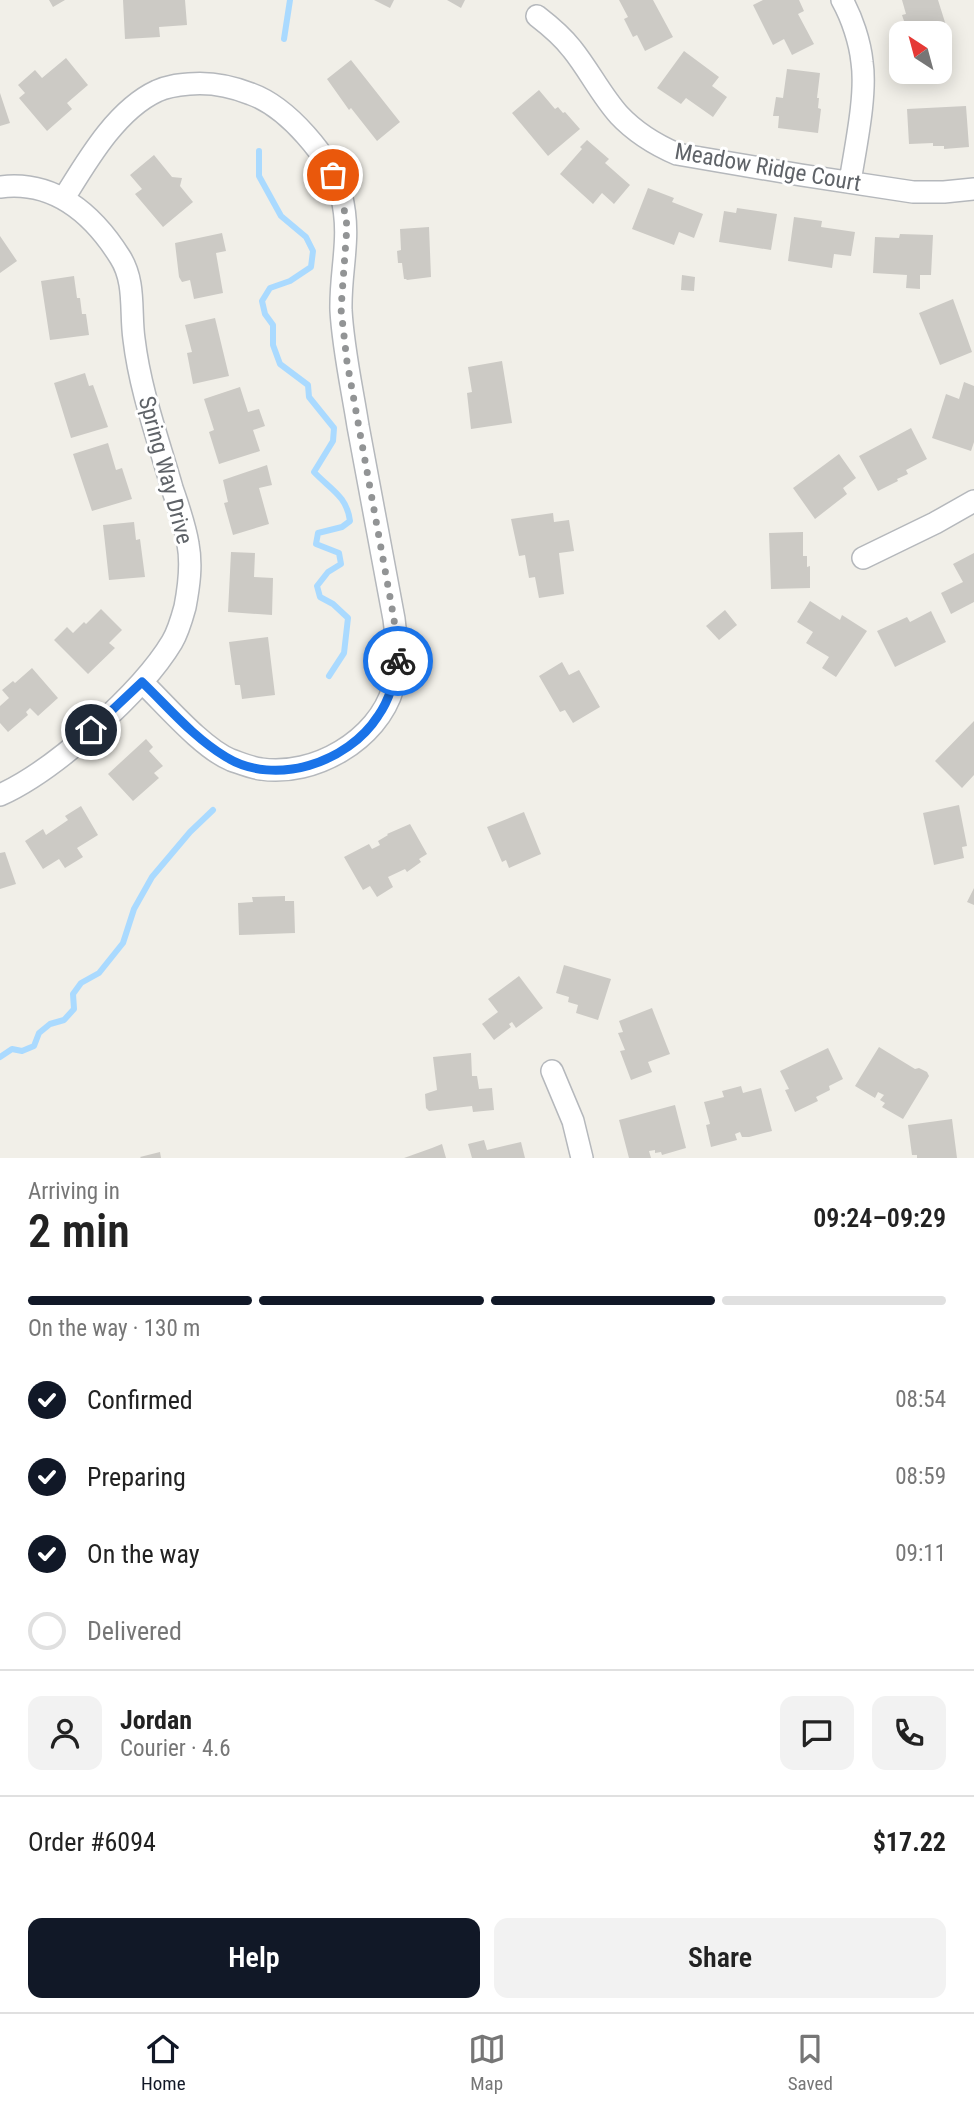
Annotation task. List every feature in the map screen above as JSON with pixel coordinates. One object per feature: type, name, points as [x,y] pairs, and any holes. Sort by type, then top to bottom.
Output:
[{"type":"street","points":[[842,0],[856,35],[863,64],[850,182]]},
{"type":"street","name":"Meadow Ridge Court","points":[[537,16],[572,48],[621,117],[662,147],[677,154],[913,192],[974,189]]},
{"type":"street","points":[[64,198],[115,124],[140,102],[157,91],[202,83],[254,94],[299,127],[325,160],[341,191],[347,226],[341,309],[349,371],[394,619],[398,659],[392,691],[377,718],[355,744],[325,761],[291,769],[261,769],[228,759],[202,740],[142,682]]},
{"type":"street","name":"Spring Way Drive","points":[[0,187],[14,185],[37,188],[64,198],[90,218],[122,260],[130,282],[139,371],[189,545],[191,575],[184,609],[173,640],[142,682],[42,772],[0,795]]},
{"type":"street","points":[[863,558],[974,501]]},
{"type":"street","points":[[552,1071],[573,1121],[582,1158]]},
{"type":"building","points":[[49,0],[65,0],[53,7]]},
{"type":"building","points":[[123,0],[185,0],[187,25],[159,27],[160,37],[125,39]]},
{"type":"building","points":[[374,0],[394,0],[390,8]]},
{"type":"building","points":[[447,0],[465,0],[461,8]]},
{"type":"building","points":[[619,0],[653,0],[673,37],[645,51],[637,35],[633,37],[624,19],[628,17]]},
{"type":"building","points":[[763,0],[799,0],[804,11],[798,14],[814,44],[792,55],[784,39],[773,45],[753,5]]},
{"type":"building","points":[[902,0],[938,0],[945,21],[904,21],[902,15],[906,14]]},
{"type":"building","points":[[684,51],[719,77],[712,86],[727,97],[713,117],[686,98],[681,104],[657,88]]},
{"type":"building","points":[[66,58],[88,85],[67,103],[72,109],[47,131],[19,98],[25,93],[18,85],[35,70],[42,78]]},
{"type":"building","points":[[351,60],[400,122],[377,141],[351,108],[349,110],[327,79]]},
{"type":"building","points":[[787,69],[820,73],[817,98],[818,108],[821,109],[818,133],[778,128],[779,116],[773,116],[776,97],[783,98]]},
{"type":"building","points":[[539,90],[555,109],[558,107],[565,112],[580,129],[548,156],[512,113]]},
{"type":"building","points":[[0,93],[10,123],[0,126]]},
{"type":"building","points":[[966,106],[969,147],[944,149],[944,146],[933,146],[933,143],[909,144],[907,109]]},
{"type":"building","points":[[587,140],[609,159],[605,163],[630,185],[614,204],[602,193],[593,204],[560,174]]},
{"type":"building","points":[[154,155],[172,177],[182,178],[180,186],[193,202],[163,227],[135,194],[142,189],[130,175]]},
{"type":"building","points":[[648,188],[674,198],[672,202],[703,214],[694,238],[679,232],[674,245],[632,229]]},
{"type":"building","points":[[737,208],[777,214],[771,250],[719,242],[724,211],[736,213]]},
{"type":"building","points":[[794,217],[822,221],[821,227],[855,232],[851,256],[834,254],[832,268],[788,261]]},
{"type":"building","points":[[429,227],[431,277],[404,279],[397,251],[401,250],[400,229]]},
{"type":"building","points":[[222,233],[226,251],[216,253],[223,293],[194,299],[190,280],[182,282],[179,277],[175,243]]},
{"type":"building","points":[[900,234],[933,235],[931,275],[920,275],[920,289],[906,288],[907,275],[873,273],[875,237],[899,238]]},
{"type":"building","points":[[0,236],[17,261],[0,273]]},
{"type":"building","points":[[682,275],[695,277],[694,291],[681,290]]},
{"type":"building","points":[[74,276],[77,298],[80,298],[82,314],[86,314],[89,335],[50,340],[41,281]]},
{"type":"building","points":[[953,299],[972,352],[940,365],[919,313]]},
{"type":"building","points":[[215,318],[229,376],[193,384],[187,353],[192,352],[185,325]]},
{"type":"building","points":[[502,361],[512,423],[471,429],[467,393],[472,392],[468,367]]},
{"type":"building","points":[[85,373],[89,386],[93,385],[108,427],[71,438],[54,383]]},
{"type":"building","points":[[964,382],[974,386],[974,442],[971,451],[932,438],[946,394],[959,399]]},
{"type":"building","points":[[240,387],[248,412],[259,409],[265,426],[253,430],[260,451],[219,464],[209,432],[214,430],[204,399]]},
{"type":"building","points":[[911,428],[927,459],[906,470],[908,474],[897,479],[898,481],[878,491],[859,456]]},
{"type":"building","points":[[108,443],[116,470],[122,468],[132,499],[92,511],[73,454]]},
{"type":"building","points":[[839,454],[856,478],[843,488],[847,494],[815,519],[793,488]]},
{"type":"building","points":[[267,465],[272,485],[259,488],[269,524],[233,535],[224,503],[228,502],[223,480]]},
{"type":"building","points":[[553,513],[554,522],[569,520],[574,551],[559,553],[564,594],[539,598],[535,577],[529,578],[525,555],[519,556],[511,519]]},
{"type":"building","points":[[134,522],[136,540],[140,539],[145,577],[109,580],[103,525]]},
{"type":"building","points":[[803,532],[803,556],[807,556],[807,567],[810,566],[810,588],[771,589],[769,533]]},
{"type":"building","points":[[231,552],[255,553],[254,577],[273,578],[272,615],[228,612]]},
{"type":"building","points":[[974,553],[974,602],[951,614],[941,593],[963,582],[953,564]]},
{"type":"building","points":[[810,601],[840,620],[842,615],[867,631],[836,677],[822,668],[829,657],[806,643],[813,632],[797,622]]},
{"type":"building","points":[[101,609],[122,630],[109,643],[115,648],[88,674],[54,640],[67,627],[73,633]]},
{"type":"building","points":[[725,610],[737,625],[719,640],[706,626]]},
{"type":"building","points":[[931,611],[946,642],[895,667],[877,631],[907,617],[910,622]]},
{"type":"building","points":[[268,637],[275,695],[242,699],[240,685],[235,685],[229,642]]},
{"type":"building","points":[[562,662],[569,675],[579,670],[600,707],[573,723],[565,710],[560,712],[539,676]]},
{"type":"building","points":[[32,668],[58,698],[38,716],[30,708],[26,712],[28,715],[8,732],[0,723],[0,706],[9,698],[2,690]]},
{"type":"building","points":[[974,721],[974,775],[962,788],[935,761]]},
{"type":"building","points":[[146,739],[153,747],[149,751],[163,766],[154,773],[159,778],[133,801],[108,774]]},
{"type":"building","points":[[959,805],[967,846],[962,847],[964,858],[934,865],[923,813]]},
{"type":"building","points":[[81,806],[98,835],[77,848],[83,857],[65,868],[59,859],[43,869],[25,841],[43,829],[46,835],[68,820],[65,816]]},
{"type":"building","points":[[524,812],[541,854],[509,868],[506,860],[502,862],[487,827]]},
{"type":"building","points":[[410,824],[427,854],[407,872],[405,869],[388,877],[393,887],[377,897],[370,886],[363,890],[344,857],[369,844],[372,849],[380,845],[378,841],[387,834]]},
{"type":"building","points":[[5,852],[16,884],[0,889],[0,853]]},
{"type":"building","points":[[974,888],[974,905],[967,902]]},
{"type":"building","points":[[285,896],[285,901],[294,901],[295,933],[239,935],[238,903],[253,902],[252,897]]},
{"type":"building","points":[[564,965],[611,979],[598,1020],[576,1013],[578,1005],[568,1002],[569,997],[556,993]]},
{"type":"building","points":[[519,976],[543,1008],[516,1028],[512,1022],[509,1024],[511,1027],[494,1040],[482,1024],[498,1012],[488,999]]},
{"type":"building","points":[[652,1008],[670,1054],[648,1062],[652,1072],[631,1080],[620,1051],[625,1050],[618,1033],[623,1032],[619,1021]]},
{"type":"building","points":[[879,1047],[915,1069],[927,1072],[929,1076],[903,1119],[882,1107],[885,1103],[880,1100],[884,1095],[878,1092],[875,1098],[855,1086]]},
{"type":"building","points":[[828,1048],[843,1079],[816,1097],[818,1101],[795,1112],[785,1090],[789,1089],[780,1071]]},
{"type":"building","points":[[471,1053],[472,1076],[477,1076],[479,1089],[492,1088],[494,1110],[473,1112],[472,1106],[429,1111],[426,1108],[425,1094],[437,1090],[433,1057]]},
{"type":"building","points":[[741,1086],[743,1093],[761,1088],[772,1131],[749,1137],[742,1137],[740,1132],[735,1134],[737,1140],[711,1147],[706,1125],[710,1124],[704,1102],[724,1097],[722,1091]]},
{"type":"building","points":[[675,1105],[686,1148],[662,1155],[661,1152],[655,1153],[655,1150],[649,1151],[651,1158],[629,1158],[619,1120]]},
{"type":"building","points":[[952,1119],[957,1158],[917,1158],[917,1155],[912,1155],[908,1125]]},
{"type":"building","points":[[484,1140],[487,1150],[521,1142],[525,1158],[472,1158],[468,1144]]},
{"type":"building","points":[[442,1144],[446,1158],[404,1158],[432,1148]]},
{"type":"building","points":[[160,1152],[161,1158],[140,1157]]},
{"type":"waterway","points":[[284,39],[290,0]]},
{"type":"waterway","points":[[259,151],[259,176],[281,216],[306,237],[313,251],[311,267],[290,281],[270,288],[262,301],[265,314],[273,325],[273,345],[280,364],[308,385],[309,397],[334,428],[333,441],[314,472],[342,499],[350,521],[342,527],[318,533],[316,544],[339,553],[341,564],[328,572],[317,586],[320,597],[333,604],[348,618],[344,653],[329,676]]},
{"type":"waterway","points":[[0,1057],[12,1049],[22,1051],[34,1046],[39,1033],[50,1024],[64,1020],[74,1009],[73,994],[81,983],[99,973],[123,943],[134,909],[152,877],[190,832],[213,810]]},
{"type":"way so far","points":[[333,175],[341,191],[347,226],[341,309],[347,362],[394,619],[398,661]]},
{"type":"route","points":[[91,730],[142,682],[202,740],[228,759],[261,769],[291,769],[325,761],[355,744],[377,718],[392,691],[398,661]]}]
